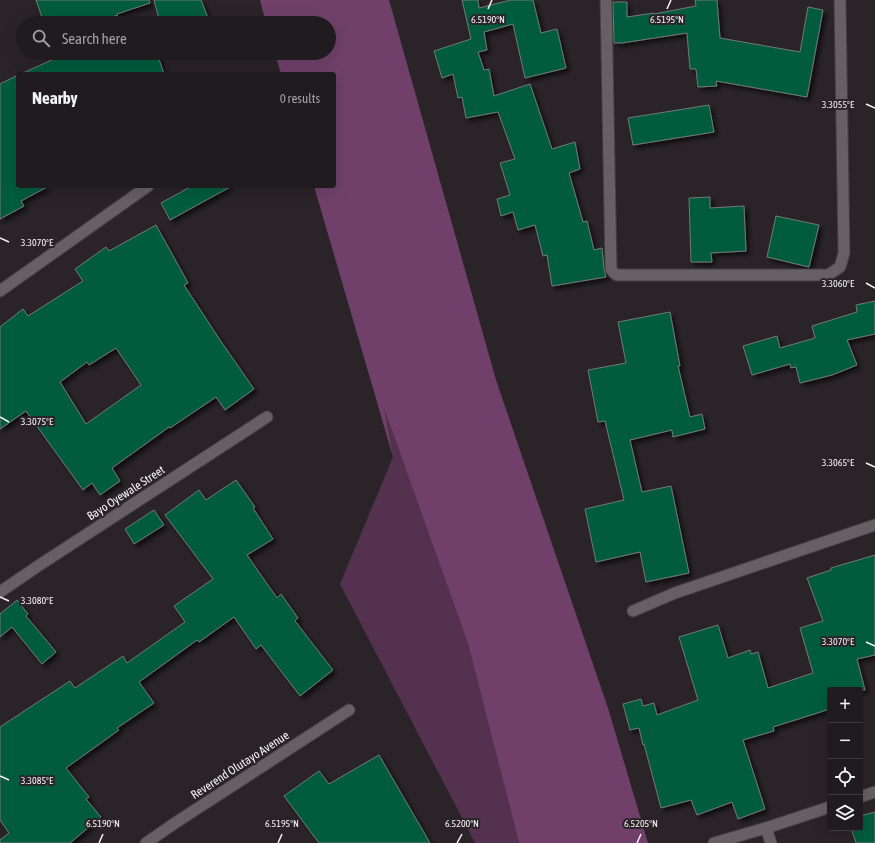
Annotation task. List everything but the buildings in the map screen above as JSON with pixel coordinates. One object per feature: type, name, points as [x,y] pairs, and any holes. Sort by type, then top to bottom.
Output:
[{"type":"street","points":[[606,0],[611,269],[614,273],[617,275],[828,275],[840,267],[844,254],[840,0]]},
{"type":"street","points":[[0,291],[145,188]]},
{"type":"street","name":"Bayo Oyewale Street","points":[[0,592],[266,416]]},
{"type":"street","points":[[633,611],[675,593],[875,525]]},
{"type":"street","name":"Reverend Olutayo Avenue","points":[[146,843],[181,818],[348,710]]},
{"type":"street","points":[[863,796],[875,792]]},
{"type":"street","points":[[714,843],[827,808]]},
{"type":"street","points":[[766,828],[771,843]]},
{"type":"shaded area","points":[[260,0],[389,0],[496,380],[608,708],[648,843],[519,843],[468,644],[384,408],[393,457],[315,188],[336,188],[336,72],[280,72],[277,60],[336,60],[336,16],[264,16]]},
{"type":"shaded area","points":[[383,405],[468,644],[519,843],[475,843],[340,584],[393,457]]}]
